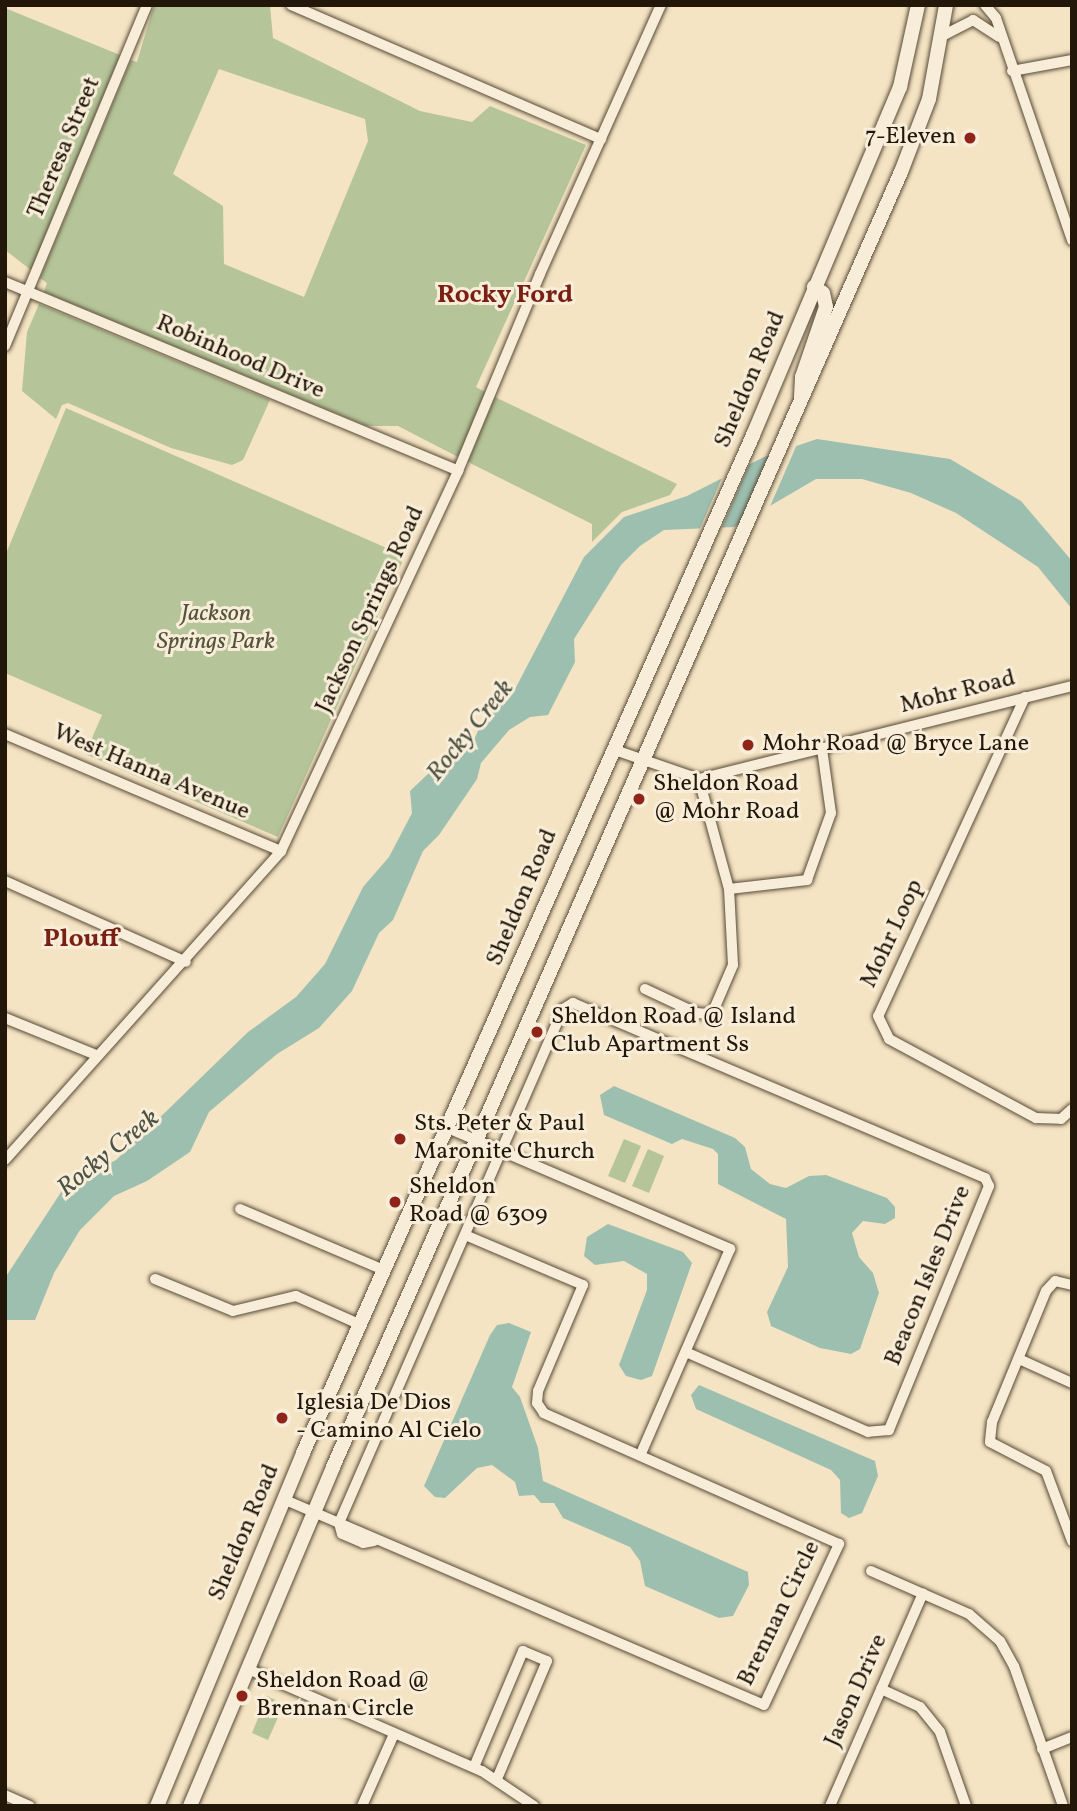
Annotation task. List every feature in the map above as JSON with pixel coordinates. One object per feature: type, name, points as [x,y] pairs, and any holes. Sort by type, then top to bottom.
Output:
[{"type":"main road","name":"Sheldon Road","points":[[157,1806],[283,1499],[359,1324],[448,1128],[612,749],[704,552],[900,88],[918,5]]},
{"type":"main road","points":[[190,1806],[313,1512],[743,541],[921,123],[942,36],[946,5]]},
{"type":"main road","points":[[801,405],[802,377],[826,307],[823,293],[814,287]]},
{"type":"street","name":"Theresa Street","points":[[5,346],[147,5]]},
{"type":"street","points":[[291,5],[601,139]]},
{"type":"street","points":[[985,5],[996,18],[1000,39],[1072,240]]},
{"type":"street","name":"Jackson Springs Road","points":[[5,1160],[96,1055],[186,961],[281,851],[458,471],[661,6]]},
{"type":"street","points":[[942,36],[973,20],[988,26],[1000,39]]},
{"type":"street","points":[[1012,71],[1071,59]]},
{"type":"street","name":"Robinhood Drive","points":[[5,282],[458,471]]},
{"type":"street","name":"Mohr Road","points":[[699,779],[1072,686]]},
{"type":"street","name":"Mohr Loop","points":[[1025,697],[878,1016],[889,1040],[1036,1118],[1061,1119],[1072,1109]]},
{"type":"street","name":"West Hanna Avenue","points":[[5,734],[281,851]]},
{"type":"street","points":[[612,749],[643,762],[699,779],[729,890],[733,965],[712,1014],[696,1013],[645,989]]},
{"type":"street","points":[[729,890],[807,880],[831,813],[821,749]]},
{"type":"street","points":[[5,881],[186,961]]},
{"type":"street","name":"Beacon Isles Drive","points":[[339,1523],[563,1009],[573,1003],[985,1178],[986,1198],[889,1430],[868,1432],[686,1352]]},
{"type":"street","points":[[5,1018],[96,1055]]},
{"type":"street","points":[[448,1128],[730,1249],[641,1454]]},
{"type":"street","points":[[240,1209],[384,1270]]},
{"type":"street","name":"Brennan Circle","points":[[283,1499],[339,1523],[342,1534],[363,1543],[374,1541],[764,1704],[839,1545],[641,1454],[544,1413],[537,1403],[583,1285],[466,1235]]},
{"type":"street","points":[[155,1279],[233,1311],[296,1296],[359,1324]]},
{"type":"street","points":[[1072,1285],[1055,1281],[1046,1291],[992,1422],[990,1442],[1046,1471],[1072,1541]]},
{"type":"street","points":[[1019,1359],[1072,1383]]},
{"type":"street","points":[[871,1571],[969,1614],[1000,1641],[1014,1666],[1063,1806]]},
{"type":"street","name":"Jason Drive","points":[[830,1806],[923,1593]]},
{"type":"street","points":[[474,1767],[523,1651],[547,1661],[497,1779]]},
{"type":"street","points":[[248,1669],[474,1767],[497,1779],[534,1806]]},
{"type":"street","points":[[881,1689],[920,1707],[940,1732],[966,1806]]},
{"type":"street","points":[[362,1806],[394,1734]]},
{"type":"street","points":[[1042,1749],[1072,1737]]},
{"type":"street","points":[[5,1795],[30,1806]]},
{"type":"green space","points":[[154,5],[270,5],[273,38],[420,111],[472,122],[490,106],[586,145],[476,387],[485,392],[458,457],[398,426],[367,426],[44,292],[47,283],[40,278],[131,60],[137,62]],"holes":[[[219,69],[365,119],[368,141],[304,297],[224,264],[223,206],[173,174]]]},
{"type":"green space","points":[[5,8],[120,55],[31,270],[5,250]]},
{"type":"green space","points":[[39,304],[270,400],[243,460],[232,465],[171,448],[68,403],[62,405],[56,419],[22,391],[27,332]]},
{"type":"green space","points":[[495,397],[677,484],[670,495],[622,512],[592,542],[592,524],[468,462]]},
{"type":"green space","name":"Jackson Springs Park","points":[[66,408],[405,556],[278,837],[85,754],[102,715],[5,673],[5,556]]},
{"type":"green space","points":[[624,1139],[641,1146],[625,1183],[608,1176]]},
{"type":"green space","points":[[648,1149],[664,1156],[649,1193],[632,1186]]},
{"type":"green space","points":[[267,1696],[284,1704],[268,1740],[252,1733]]},
{"type":"shaded area","points":[[817,439],[950,459],[1021,501],[1072,561],[1072,609],[1038,567],[956,513],[911,493],[862,479],[816,479],[734,527],[664,530],[640,546],[621,565],[574,639],[575,662],[548,715],[530,717],[509,730],[481,763],[477,779],[439,835],[423,851],[393,920],[379,933],[352,991],[319,1028],[277,1054],[209,1112],[190,1152],[147,1181],[114,1196],[80,1230],[54,1273],[35,1320],[5,1320],[5,1278],[65,1186],[116,1160],[248,1032],[296,997],[325,964],[363,887],[389,857],[412,813],[410,791],[450,753],[473,742],[482,722],[513,693],[584,557],[624,517],[687,496],[764,457]]},
{"type":"shaded area","points":[[614,1086],[735,1138],[745,1147],[751,1169],[770,1184],[786,1188],[809,1176],[826,1175],[887,1198],[895,1207],[895,1218],[885,1224],[863,1221],[852,1233],[859,1257],[873,1273],[879,1293],[860,1349],[851,1354],[820,1348],[771,1326],[767,1312],[788,1267],[786,1219],[718,1184],[718,1154],[713,1149],[682,1139],[672,1144],[604,1115],[600,1095]]},
{"type":"shaded area","points":[[608,1224],[683,1252],[692,1263],[652,1376],[641,1380],[626,1376],[619,1365],[647,1290],[647,1274],[624,1261],[595,1265],[584,1256],[587,1237]]},
{"type":"shaded area","points":[[509,1323],[531,1332],[512,1387],[520,1397],[538,1448],[543,1481],[748,1572],[749,1585],[733,1616],[719,1618],[645,1586],[640,1561],[630,1547],[563,1518],[554,1503],[541,1503],[534,1495],[519,1496],[515,1482],[492,1465],[477,1468],[445,1498],[435,1497],[424,1486],[490,1335],[497,1325]]},
{"type":"shaded area","points":[[699,1385],[875,1461],[878,1476],[862,1513],[849,1518],[841,1513],[840,1480],[831,1470],[696,1409],[691,1395]]},
{"type":"pier","points":[[798,442],[768,511],[739,528],[773,450]]},
{"type":"pier","points":[[752,458],[720,532],[698,533],[725,471]]},
{"type":"place","name":"7-Eleven","points":[[970,138]]},
{"type":"place","name":"Mohr Road @ Bryce Lane","points":[[748,745]]},
{"type":"place","name":"Sheldon Road @ Mohr Road","points":[[639,799]]},
{"type":"place","name":"Sheldon Road @ Island Club Apartment Ss","points":[[537,1032]]},
{"type":"place","name":"Sts. Peter & Paul Maronite Church","points":[[400,1139]]},
{"type":"place","name":"Sheldon Road @ 6309","points":[[395,1202]]},
{"type":"place","name":"Iglesia De Dios - Camino Al Cielo","points":[[282,1418]]},
{"type":"place","name":"Sheldon Road @ Brennan Circle","points":[[242,1696]]},
{"type":"district","name":"Rocky Ford","points":[[505,296]]},
{"type":"district","name":"Plouff","points":[[81,940]]},
{"type":"water label","name":"Rocky Creek","points":[[471,731]]},
{"type":"water label","name":"Rocky Creek","points":[[109,1154]]}]
